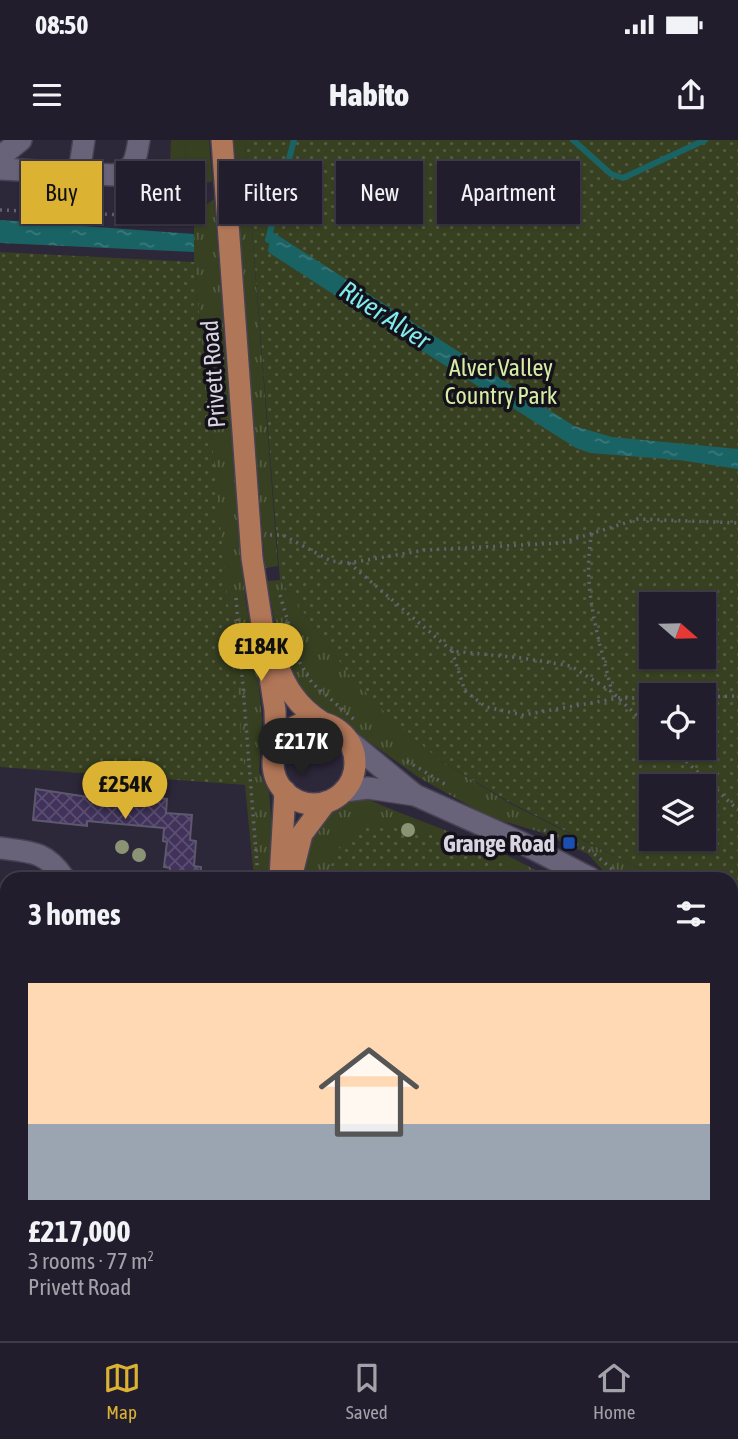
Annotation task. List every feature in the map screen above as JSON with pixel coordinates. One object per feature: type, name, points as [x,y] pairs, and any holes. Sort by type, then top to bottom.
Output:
[{"type":"main road","name":"Privett Road","points":[[222,140],[252,558],[275,710],[276,746]]},
{"type":"main road","name":"Privett Road","points":[[258,604],[283,681],[307,712],[322,722]]},
{"type":"main road","points":[[292,872],[302,834],[335,797],[354,773],[355,758],[351,744],[355,733],[322,722],[312,721],[294,726],[282,736],[276,746],[274,775],[285,791],[295,799],[309,804],[335,797]]},
{"type":"main road","points":[[280,872],[285,791]]},
{"type":"street","points":[[0,157],[21,140]]},
{"type":"street","points":[[81,161],[84,140]]},
{"type":"street","points":[[102,174],[114,175],[127,171],[133,165],[139,140]]},
{"type":"street","points":[[0,169],[21,170]]},
{"type":"street","points":[[355,733],[415,795]]},
{"type":"street","points":[[335,797],[368,788],[415,795],[520,842],[578,872]]},
{"type":"street","points":[[0,848],[37,853],[54,863],[60,872]]},
{"type":"path","points":[[0,210],[178,217],[207,190]]},
{"type":"path","points":[[270,535],[283,535],[331,561],[349,563],[425,550],[561,543],[638,519],[738,523]]},
{"type":"path","points":[[592,533],[587,557],[589,586],[612,692]]},
{"type":"path","points":[[349,563],[452,651],[465,691],[486,707],[523,715],[619,698],[639,698]]},
{"type":"path","points":[[279,591],[300,663],[312,683],[355,733]]},
{"type":"path","points":[[452,651],[570,666],[612,692],[639,717]]},
{"type":"path","points":[[716,697],[738,696]]},
{"type":"path","points":[[402,757],[453,789]]},
{"type":"path","points":[[685,760],[738,810]]},
{"type":"path","points":[[539,828],[592,852],[618,872]]},
{"type":"green space","points":[[171,140],[186,140],[185,161],[170,161]]},
{"type":"green space","points":[[186,140],[209,140],[212,181],[205,184],[205,161],[185,161]]},
{"type":"green space","points":[[232,140],[245,140],[247,161],[234,161]]},
{"type":"green space","name":"Alver Valley Country Park","points":[[245,140],[738,140],[738,872],[646,872],[511,803],[441,761],[389,717],[348,673],[280,580],[252,224],[322,224],[322,161],[247,161]]},
{"type":"green space","points":[[214,199],[245,597],[257,664],[262,720],[259,772],[269,792],[272,832],[270,872],[253,872],[194,262],[194,224],[205,224],[205,206]]},
{"type":"green space","points":[[238,224],[252,224],[278,566],[265,568]]},
{"type":"green space","points":[[0,252],[194,262],[246,785],[0,767]]},
{"type":"green space","points":[[280,580],[348,673],[441,761],[511,804],[646,872],[604,872],[588,854],[540,832],[489,817],[418,777],[310,699],[300,687],[285,659],[267,581]]},
{"type":"green space","points":[[361,796],[480,844],[539,872],[522,872],[446,836],[334,854],[330,872],[300,872],[307,844],[334,805]]},
{"type":"green space","points":[[364,824],[397,825],[446,836],[523,872],[330,872],[334,854]]},
{"type":"water","points":[[0,220],[21,222],[21,224],[194,234],[194,252],[0,243]]},
{"type":"water","name":"River Alver","points":[[271,231],[574,426],[612,437],[738,449],[738,469],[679,460],[590,453],[576,448],[268,252]]},
{"type":"building","points":[[36,789],[88,797],[88,792],[167,799],[166,813],[192,815],[190,840],[196,841],[194,866],[201,867],[201,872],[170,872],[170,868],[164,867],[167,842],[163,841],[164,828],[87,821],[87,826],[33,820]]},
{"type":"waterway","points":[[268,240],[294,140]]},
{"type":"waterway","points":[[573,140],[611,174],[623,178],[705,140]]},
{"type":"place","name":"Grange Road","points":[[569,843]]}]
